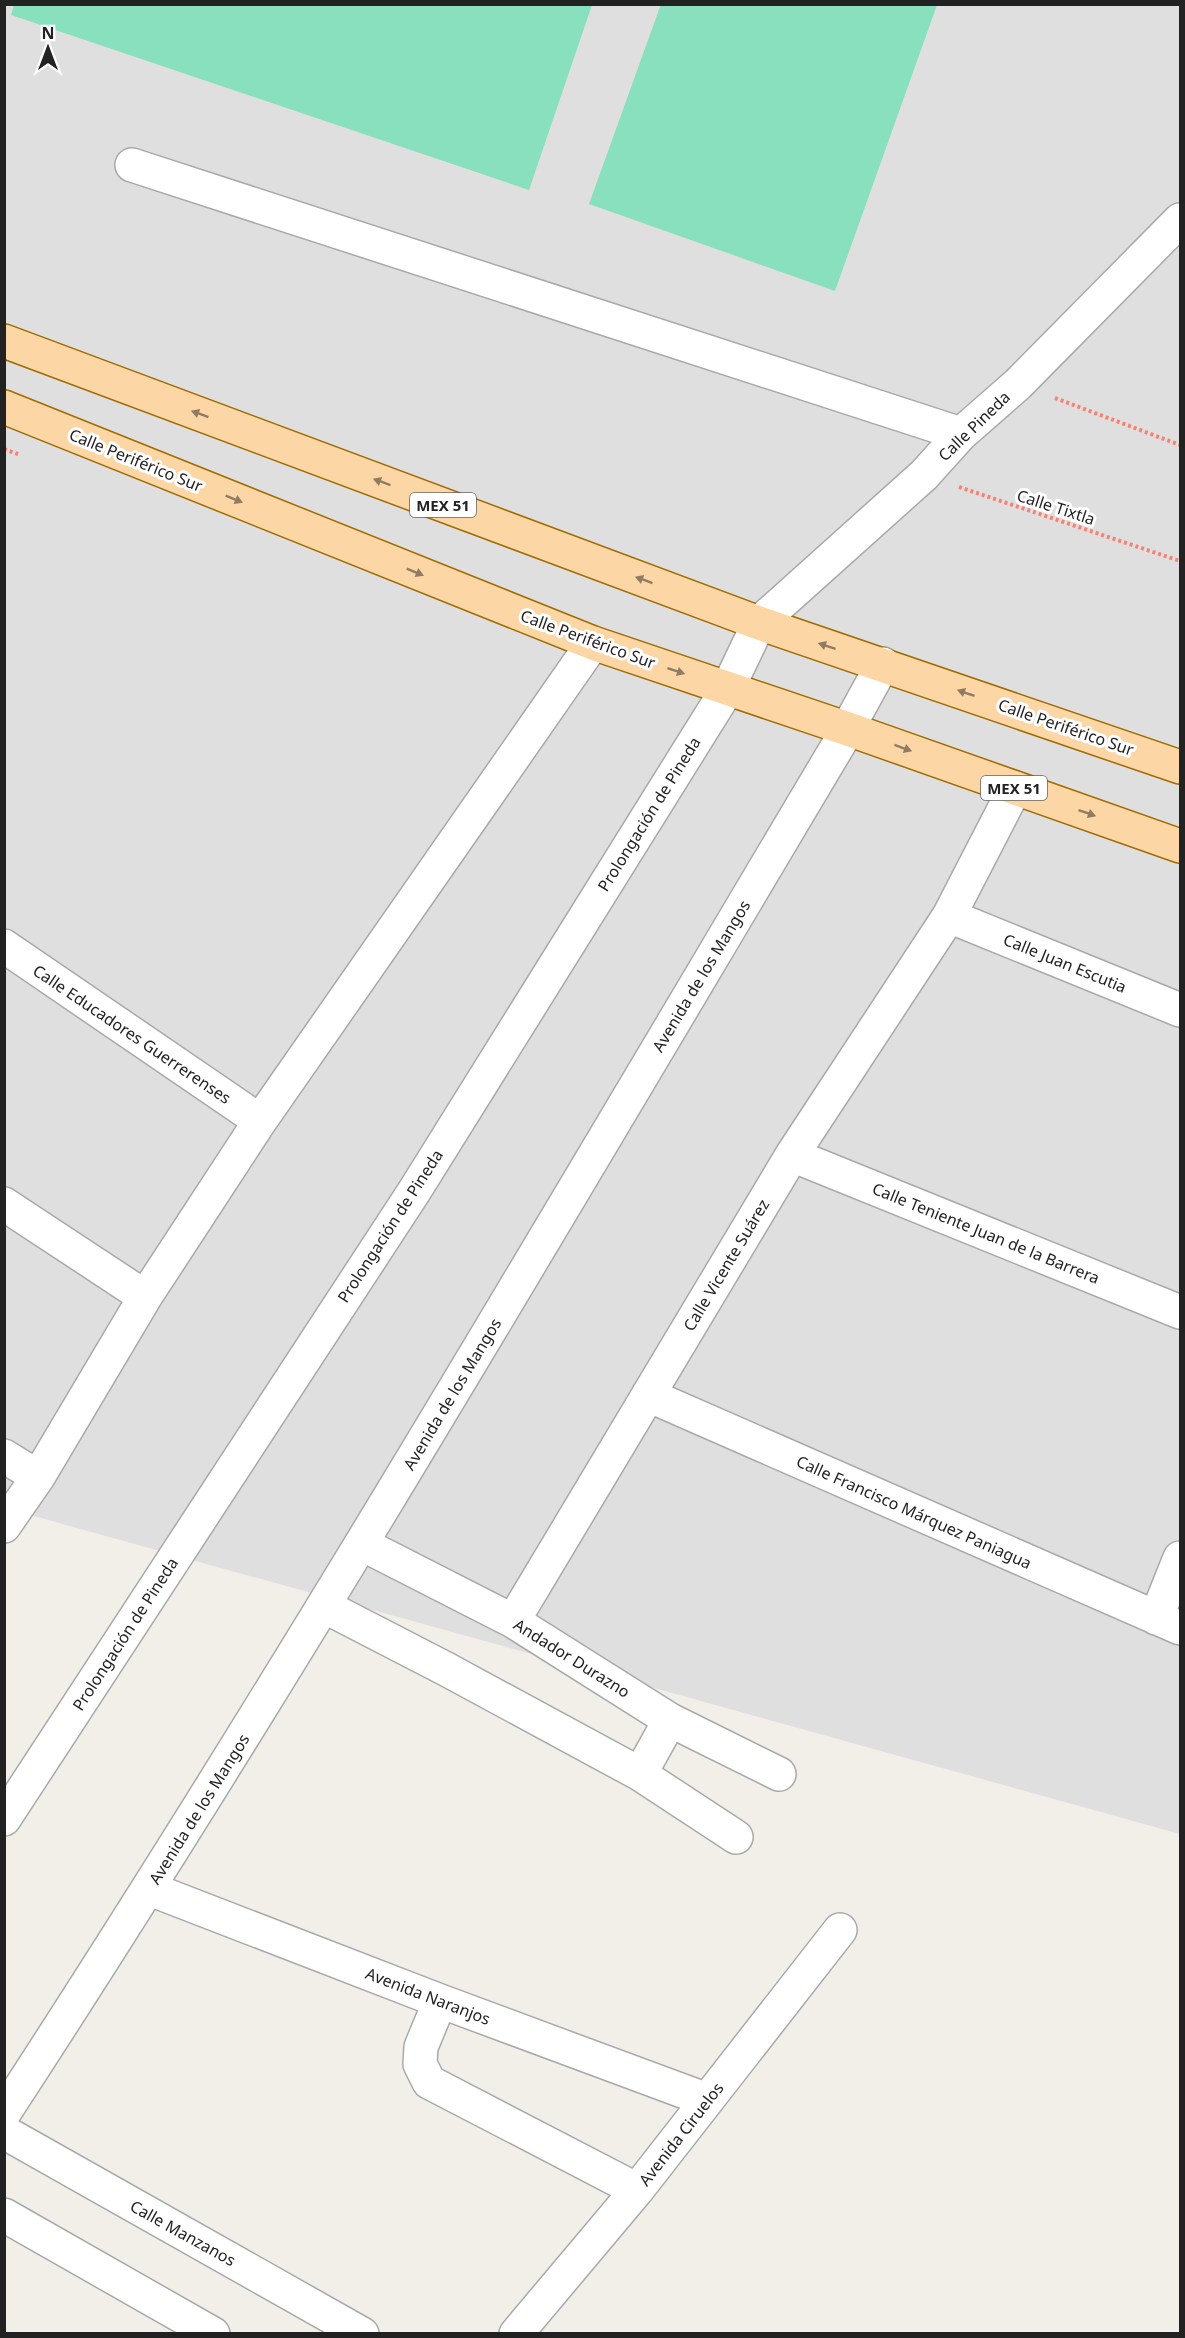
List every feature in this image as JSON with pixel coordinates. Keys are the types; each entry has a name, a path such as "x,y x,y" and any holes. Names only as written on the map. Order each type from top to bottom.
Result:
{"main road":[{"name":"Calle Periférico Sur","path":"4,341 759,623 1180,767"},
{"name":"Calle Periférico Sur","path":"4,407 593,643 848,729 1180,846"}],"street":[{"path":"132,165 962,434"},
{"name":"Calle Pineda","path":"759,623 924,475 962,434 1018,384 1180,220"},
{"name":"Prolongación de Pineda","path":"4,1819 415,1190 728,688 759,623"},
{"path":"4,1526 38,1477 145,1297 260,1121 593,643"},
{"name":"Avenida de los Mangos","path":"4,2113 150,1889 362,1544 848,729 883,664"},
{"name":"Calle Vicente Suárez","path":"513,1621 792,1155 949,916 1015,788"},
{"name":"Calle Juan Escutia","path":"949,916 1180,1010"},
{"name":"Calle Educadores Guerrerenses","path":"4,946 260,1121"},
{"name":"Calle Teniente Juan de la Barrera","path":"792,1155 1180,1312"},
{"path":"4,1204 145,1297"},
{"name":"Calle Francisco Márquez Paniagua","path":"648,1395 1168,1623"},
{"path":"4,1456 38,1477"},
{"name":"Andador Durazno","path":"362,1544 513,1621 670,1720 779,1773"},
{"path":"1168,1623 1180,1558"},
{"path":"324,1606 457,1674 640,1773 736,1837"},
{"path":"640,1773 670,1720"},
{"name":"Avenida Naranjos","path":"150,1889 440,2001 707,2100"},
{"name":"Avenida Ciruelos","path":"516,2334 637,2190 840,1930"},
{"path":"440,2001 421,2047 420,2064 429,2082 637,2190"},
{"name":"Calle Manzanos","path":"4,2132 362,2334"},
{"path":"4,2215 213,2334"}],"path":[{"path":"1018,384 1180,445"},
{"name":"Calle Tixtla","path":"924,475 1180,561"}],"shaded area":[{"path":"4,5 1180,5 1180,1834 5,1508"}],"green space":[{"path":"592,4 529,190 11,15 14,5"},
{"path":"661,4 937,5 835,291 589,204"}]}
